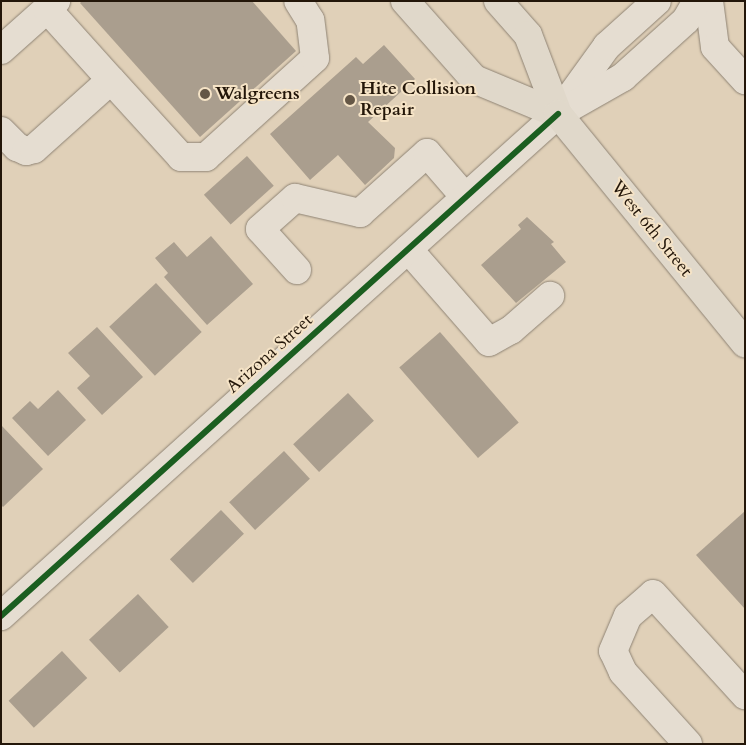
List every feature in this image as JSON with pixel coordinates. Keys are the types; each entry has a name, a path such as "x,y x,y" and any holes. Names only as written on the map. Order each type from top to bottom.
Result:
{"main road":[{"name":"West 6th Street","path":"498,1 528,35 558,114 743,337"},
{"name":"West 6th Street","path":"402,2 474,79 558,114"}],"street":[{"path":"558,114 600,54 657,1"},
{"path":"558,114 623,77 686,20 696,1"},
{"path":"709,1 715,47 745,80"},
{"path":"1,50 51,5 110,80 181,157 194,160 206,157 315,58 310,20 305,2"},
{"path":"1,131 16,147 26,151 34,149 110,80"},
{"name":"Arizona Street","path":"1,616 558,114"},
{"path":"297,270 260,229 295,198 360,213 427,152 465,197"},
{"path":"408,249 489,342 511,330 550,296"},
{"path":"688,744 622,672 613,651 628,616 653,594 745,695"}],"building":[{"name":"Walgreens","path":"82,1 252,1 296,51 200,137 80,3"},
{"name":"Hite Collision Repair","path":"384,45 415,79 368,122 395,148 394,158 365,185 338,155 310,180 270,134 356,57 363,64"},
{"path":"247,156 274,186 231,225 204,195"},
{"path":"527,217 554,242 551,244 566,262 516,303 481,265 521,229 518,225"},
{"path":"211,236 253,284 207,325 164,277 168,273 155,258 174,242 187,257"},
{"path":"156,283 202,332 155,376 109,327"},
{"path":"97,327 143,377 102,415 77,388 90,376 68,353"},
{"path":"440,332 519,423 478,458 399,367"},
{"path":"58,390 86,420 48,456 12,418 30,401 38,409"},
{"path":"348,393 374,421 319,472 293,444"},
{"path":"1,425 43,469 3,507 1,505"},
{"path":"284,451 310,479 255,530 229,502"},
{"path":"221,510 244,534 193,583 170,559"},
{"path":"745,511 745,609 696,555"},
{"path":"138,594 169,627 120,673 89,640"},
{"path":"62,651 87,678 34,728 9,701"}],"cycle path":[{"path":"1,616 558,114"}],"place":[{"name":"Walgreens","path":"205,94"},
{"name":"Hite Collision Repair","path":"350,100"}]}
